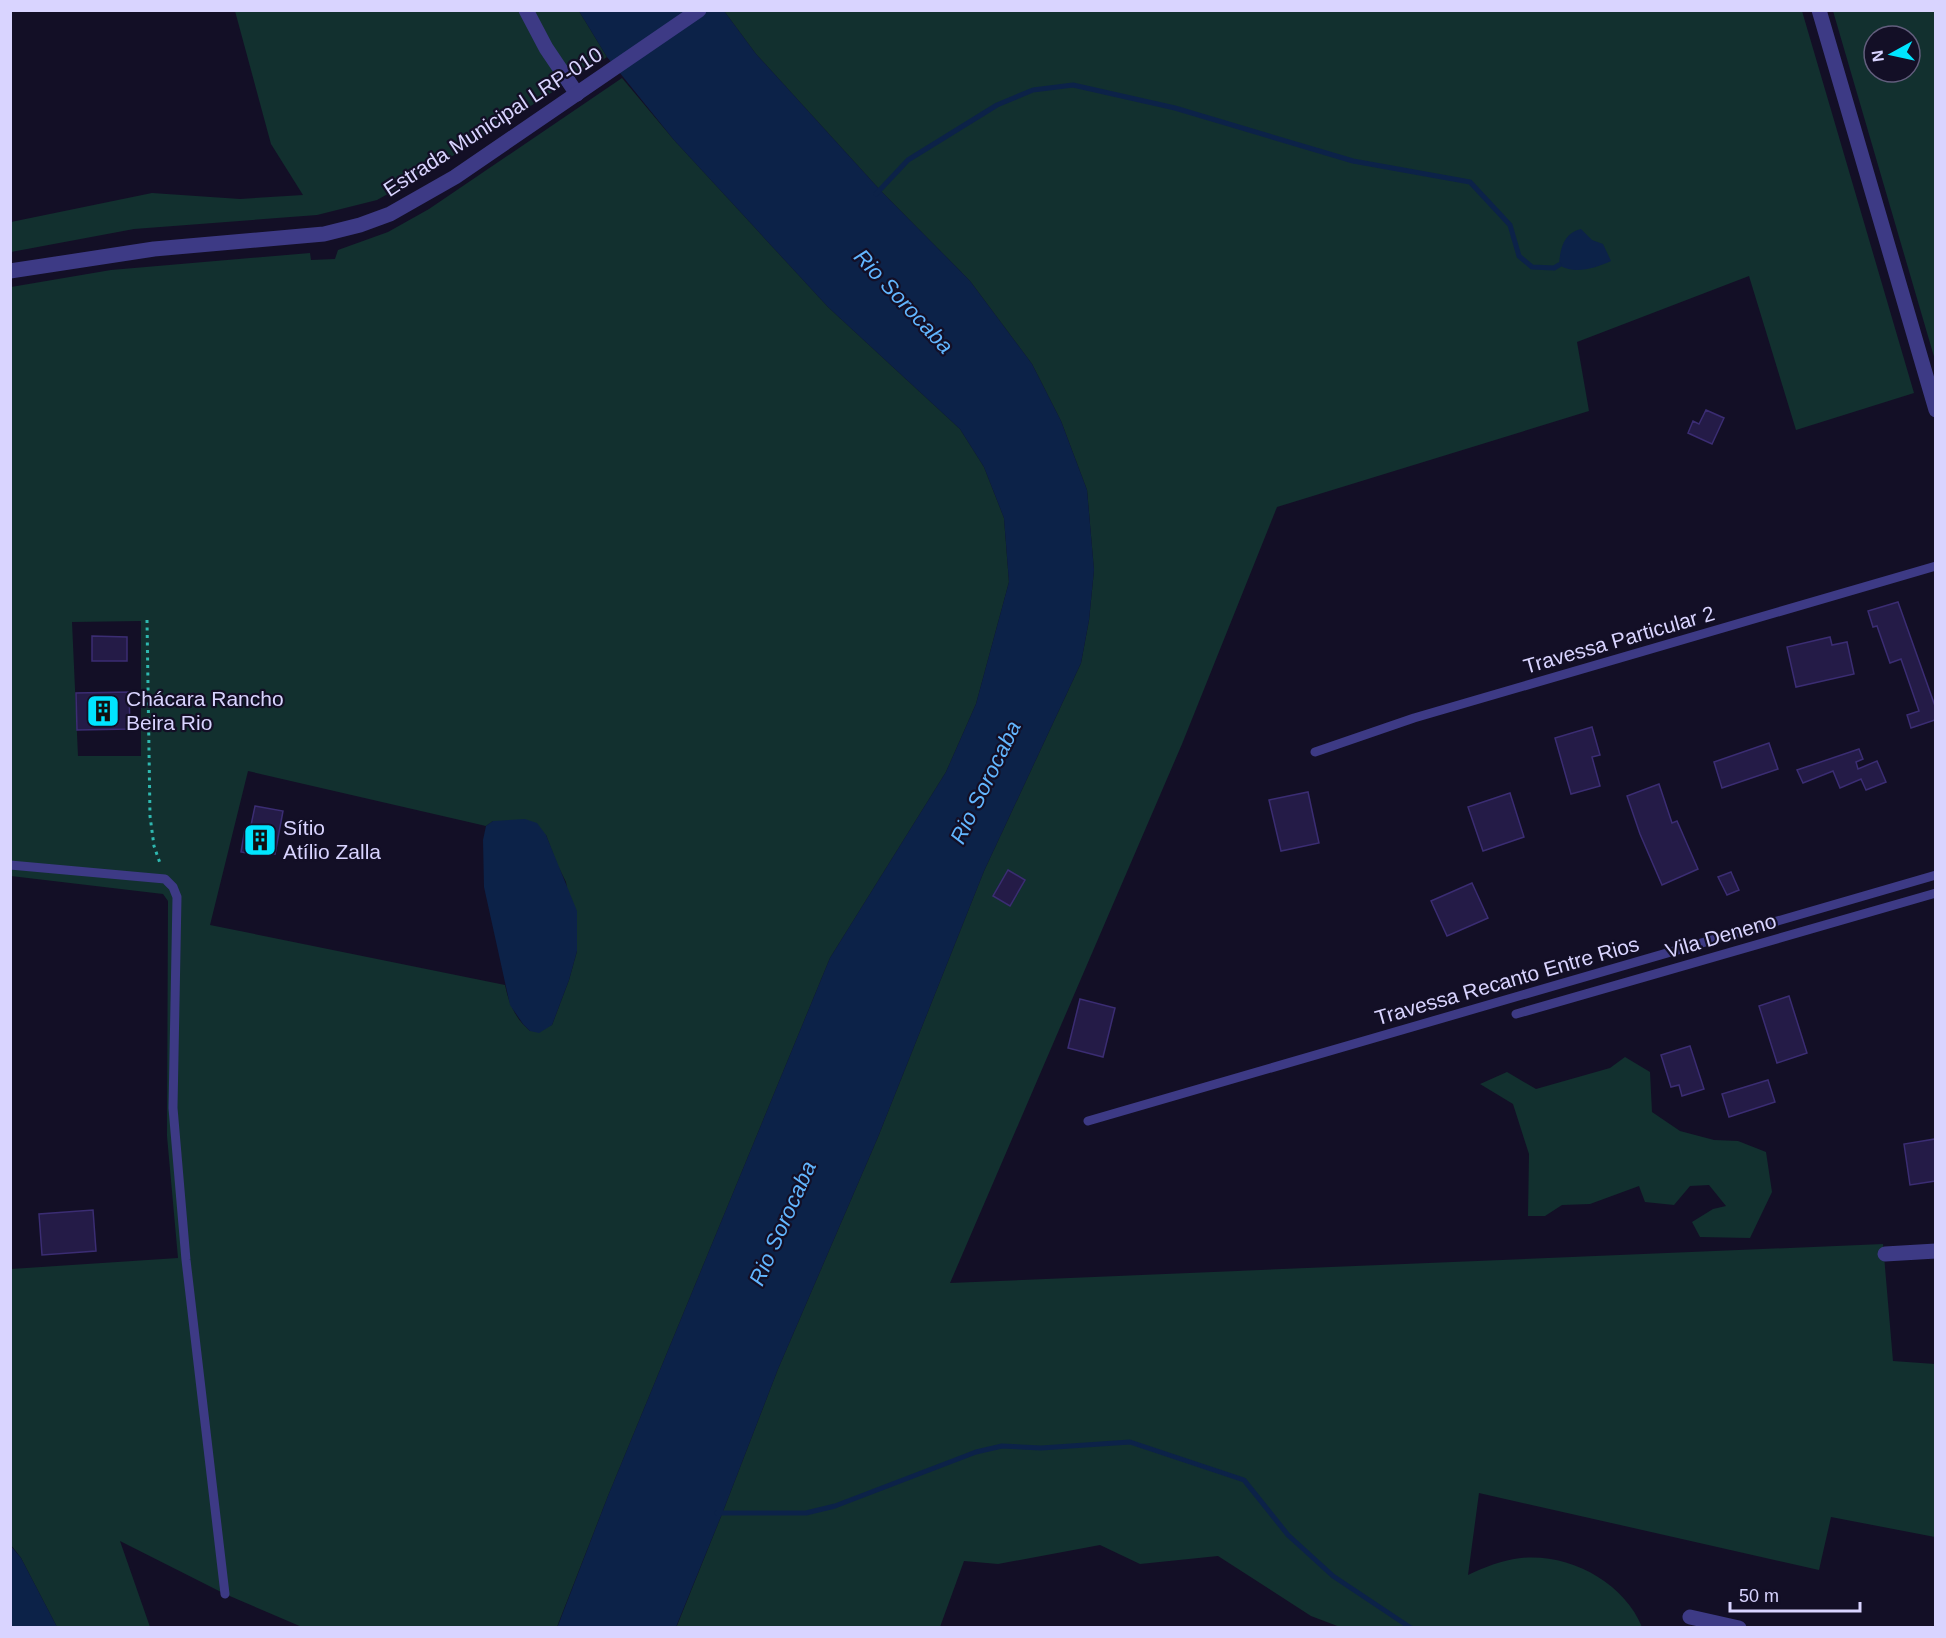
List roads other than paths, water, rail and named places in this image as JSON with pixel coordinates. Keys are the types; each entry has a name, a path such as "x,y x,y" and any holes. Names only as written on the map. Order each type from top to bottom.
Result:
{"street":[{"path":"526,10 546,48 577,94"},
{"name":"Estrada Municipal LRP-010","path":"10,271 142,250 324,234 360,225 390,214 455,177 699,10"},
{"path":"1819,10 1935,410"},
{"path":"1886,1254 1935,1251"},
{"path":"1690,1617 1739,1628"}],"lane":[{"name":"Travessa Particular 2","path":"1315,752 1414,718 1935,566"},
{"path":"10,865 165,879 173,887 177,897 173,1108 175,1139 186,1260 225,1594"},
{"name":"Travessa Recanto Entre Rios","path":"1088,1121 1935,875"},
{"name":"Vila Deneno","path":"1516,1014 1935,893"}],"water":[{"name":"Rio Sorocaba","path":"579,11 724,11 756,54 880,190 970,281 1032,364 1061,421 1087,490 1094,570 1089,620 1081,663 984,871 878,1137 778,1369 676,1627 557,1628 608,1496 830,958 946,772 976,704 1009,582 1004,518 984,467 960,429 828,307 674,140 607,57"},
{"path":"1581,229 1592,240 1603,244 1611,261 1578,270 1559,265 1564,242 1571,234"},
{"path":"525,819 537,823 546,835 577,911 577,951 569,980 552,1025 539,1033 530,1031 510,1005 484,887 483,840 486,826 493,821"},
{"path":"10,1545 21,1558 57,1627 11,1627"}],"waterway":[{"path":"876,194 908,160 997,105 1033,90 1073,85 1175,108 1353,161 1470,182 1510,225 1519,256 1532,267 1554,268 1559,265"},
{"path":"717,1513 806,1513 835,1506 976,1452 1002,1446 1041,1448 1130,1442 1244,1480 1288,1535 1333,1576 1411,1628"}],"place":[{"name":"Chácara Rancho Beira Rio","path":"103,711"},
{"name":"Sítio Atílio Zalla","path":"260,840"}]}
